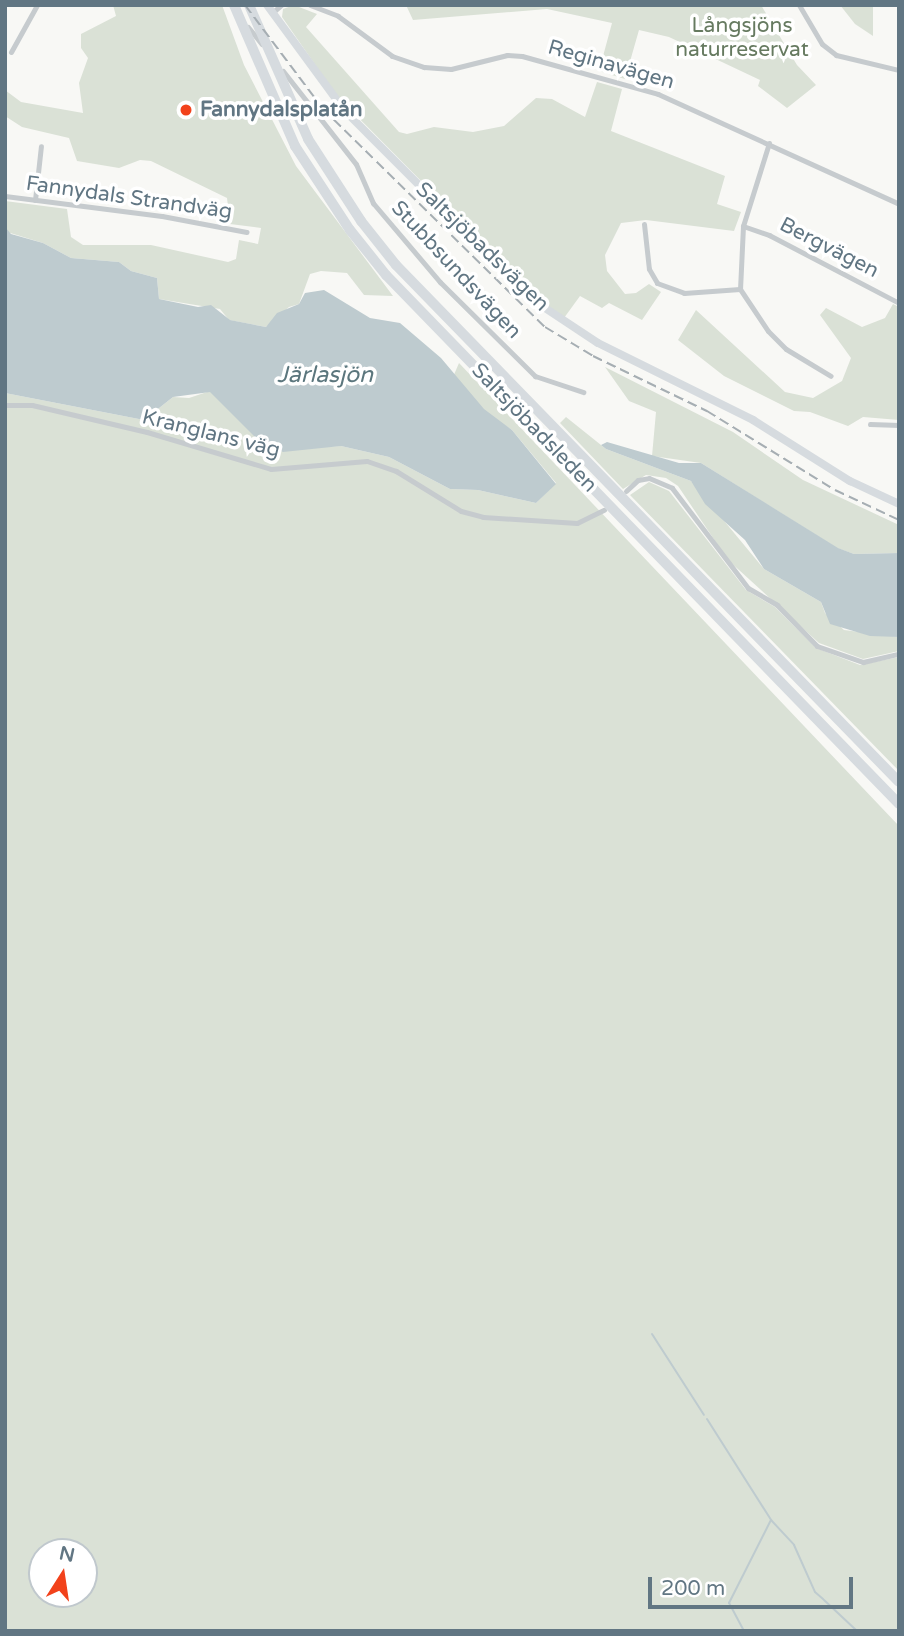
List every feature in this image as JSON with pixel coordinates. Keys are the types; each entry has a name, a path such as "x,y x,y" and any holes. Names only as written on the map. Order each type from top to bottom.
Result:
{"highway":[{"name":"Saltsjöbadsleden","path":"233,5 251,53 295,146 350,230 386,275 899,804"},
{"name":"Saltsjöbadsleden","path":"249,5 285,94 334,182 396,265 899,782"}],"street":[{"path":"10,51 37,5"},
{"name":"Stubbsundsvägen","path":"233,5 356,164 373,203 440,282 534,376 583,392"},
{"path":"270,9 281,5"},
{"name":"Reginavägen","path":"310,5 338,16 392,56 424,67 451,69 508,55 682,103 899,204"},
{"path":"799,5 822,44 836,55 899,70"},
{"name":"Saltsjöbadsvägen","path":"270,9 345,111 536,302 598,343 753,420 850,481 899,504"},
{"path":"769,143 743,226 740,289 768,331 786,349 831,376"},
{"path":"35,200 41,146"},
{"name":"Fannydals Strandväg","path":"5,196 247,232"},
{"path":"644,224 649,270 657,284 684,293 740,289"},
{"name":"Bergvägen","path":"743,226 769,235 899,303"},
{"name":"Kranglans väg","path":"5,405 32,405 147,432 271,469 367,461 396,471 461,511 483,517 577,523 604,510"},
{"path":"870,424 899,425"},
{"path":"626,491 649,478 673,488 748,588 777,605 817,646 863,662 899,654"}],"green space":[{"path":"113,5 222,5 244,65 296,166 393,296 364,295 347,273 321,271 310,274 299,304 289,307 266,327 229,320 220,309 159,299 157,278 131,271 119,262 71,258 43,243 7,232 5,201 67,209 71,237 83,245 151,245 228,262 236,259 239,240 258,244 261,228 230,224 227,198 151,161 140,160 119,168 77,161 69,138 22,127 5,116 5,90 21,102 83,113 79,83 88,58 81,48 81,34 116,16"},
{"path":"294,5 317,14 306,27 399,132 407,134 434,127 473,132 504,126 536,98 552,99 585,117 597,82 622,89 611,131 725,176 717,204 741,212 734,231 646,220 621,223 605,255 607,271 625,294 636,293 649,284 661,292 642,320 609,303 602,308 580,296 564,318 538,299 337,96 282,17 283,9"},
{"name":"Långsjöns naturreservat","path":"406,5 761,5 797,65 816,85 787,108 758,86 760,80 669,37 639,30 625,79 599,71 612,23 547,9 413,20"},
{"path":"840,5 873,5 873,36 855,24"},
{"path":"893,304 899,307 899,420 863,417 848,426 810,412 794,411 724,376 678,340 696,310 785,392 813,398 842,381 851,358 820,315 826,308 862,327 885,318"},
{"path":"459,363 899,826 899,1631 5,1631 5,393 144,420 173,397 189,398 210,391 320,447 341,446 389,457 450,489 478,490 536,503 556,483 512,430 465,399 453,377"},
{"path":"605,367 733,432 803,480 899,525 899,553 854,554 837,548 701,463 652,456 656,412 629,401"},
{"path":"566,417 606,449 691,481 764,569 821,602 825,613 844,630 899,637 899,651 863,659 819,643 728,560 678,486 666,478 646,475 623,489 560,423"},
{"path":"649,482 669,491 746,590 775,607 816,648 860,665 899,657 899,771 630,495"}],"water":[{"name":"Järlasjön","path":"5,227 11,234 43,243 71,258 119,262 131,271 157,278 159,299 198,307 211,305 230,320 266,327 277,313 299,304 305,293 324,290 370,318 400,323 441,358 484,409 512,430 556,484 536,503 478,490 450,489 389,457 341,446 283,452 259,441 210,392 173,397 144,420 5,393"},
{"path":"607,442 679,463 701,463 838,548 854,554 899,553 899,637 870,636 830,624 821,602 764,569 745,540 705,504 691,481 606,449 601,445"}],"waterway":[{"path":"652,1334 704,1415"},
{"path":"707,1419 771,1520 794,1545 815,1592 823,1599"},
{"path":"744,1631 729,1603 771,1520"},
{"path":"824,1600 857,1631"}],"railway":[{"path":"245,5 323,109 545,327 593,356 707,411 835,490 899,520"}],"place":[{"name":"Fannydalsplatån","path":"186,110"}]}
